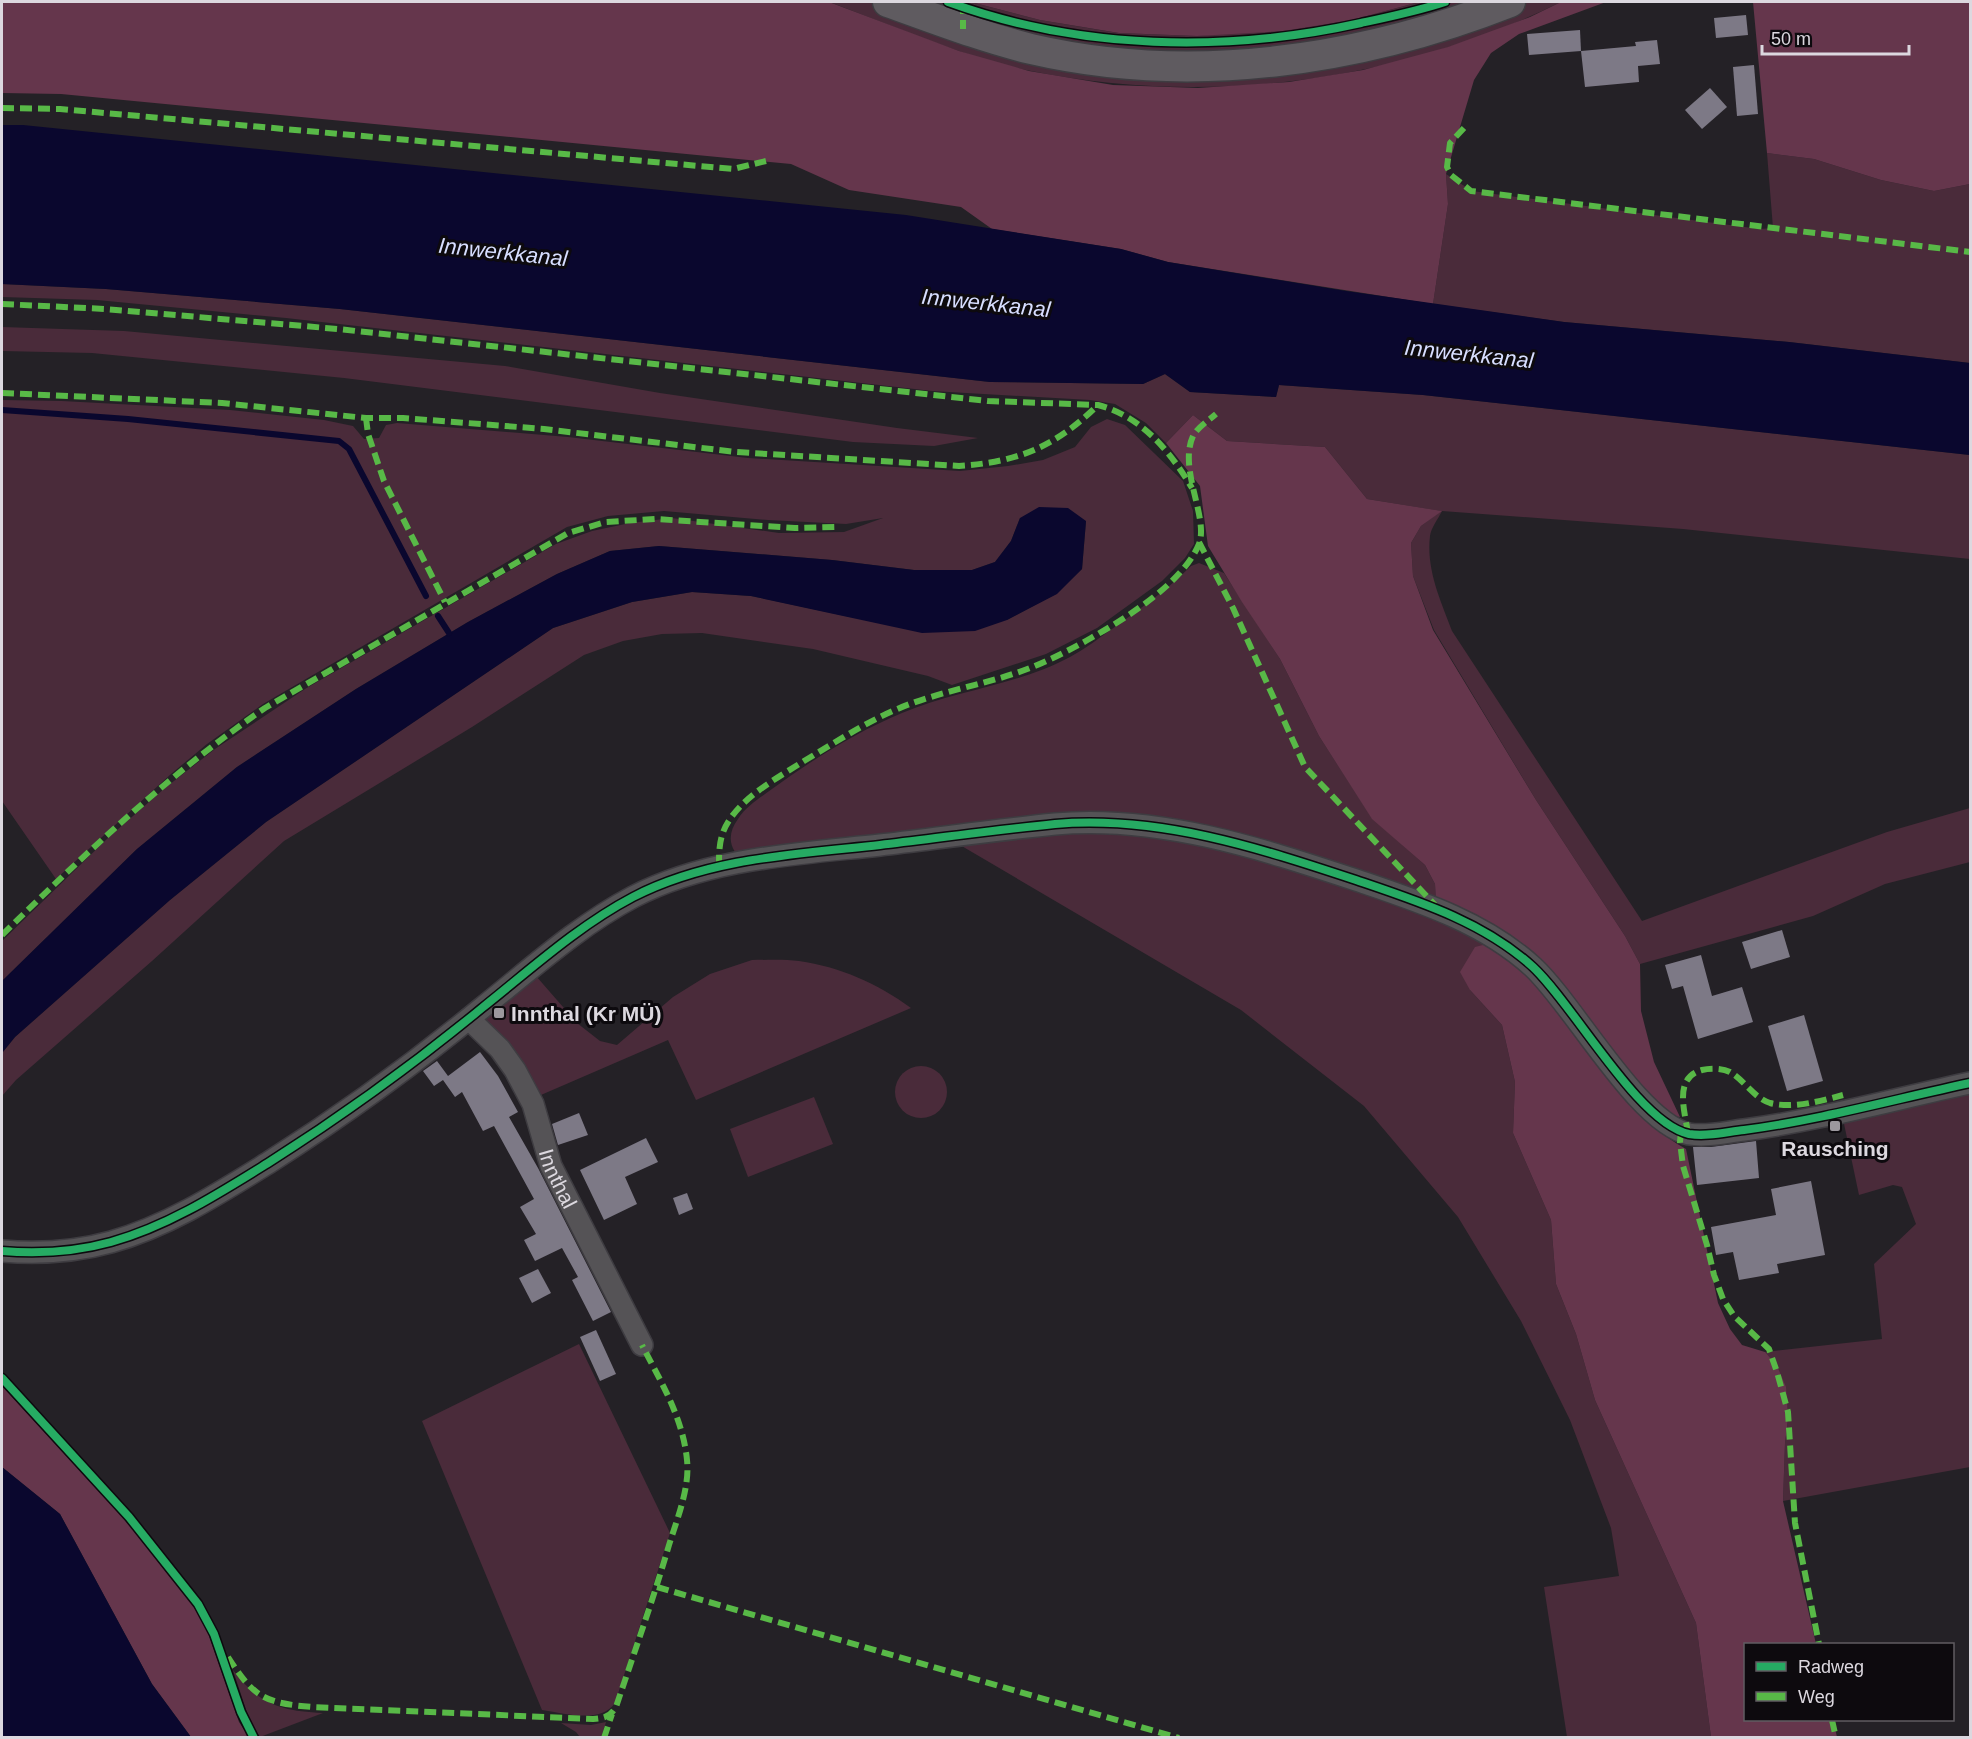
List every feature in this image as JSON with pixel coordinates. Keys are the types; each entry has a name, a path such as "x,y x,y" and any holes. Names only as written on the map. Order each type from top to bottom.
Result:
{"main road":[{"path":"888,2 963,29 1032,49 1090,59 1148,65 1200,66 1263,63 1362,49 1417,34 1510,2"}],"street":[{"path":"2,1251 30,1253 75,1250 110,1242 175,1217 222,1191 314,1134 396,1076 542,959 616,907 654,887 694,872 784,856 1055,825 1101,824 1167,829 1237,842 1394,893 1476,927 1517,953 1535,968 1646,1106 1668,1125 1688,1134 1702,1135 1772,1126 1971,1083"},
{"name":"Innthal","path":"469,1019 500,1049 515,1070 533,1104 552,1166 642,1346"}],"shaded area":[{"path":"2,2 829,2 959,51 1029,71 1113,85 1198,88 1289,82 1363,70 1448,47 1530,17 1561,2 1606,2 1519,34 1491,53 1474,80 1446,174 1448,204 1433,304 1168,262 1121,249 992,229 961,207 849,190 791,164 61,94 2,93"},
{"path":"829,2 971,2 1040,20 1118,33 1197,36 1352,20 1419,2 1561,2 1499,29 1435,52 1369,68 1302,80 1234,86 1166,87 1098,82 1005,65 954,49"},
{"path":"971,2 1419,2 1352,20 1283,31 1197,36 1119,33 1040,20"},
{"path":"1753,2 1970,2 1970,184 1934,191 1881,180 1814,159 1767,153"},
{"path":"1767,153 1814,159 1881,180 1934,191 1970,184 1970,363 1789,342 1564,322 1433,304 1448,204 1446,174 1472,191 1760,229 1773,228"},
{"path":"2,284 106,289 340,309 990,382 1143,384 1165,374 1190,392 1276,397 1279,385 1423,395 1970,455 1970,559 1683,529 1442,511 1433,527 1429,549 1435,585 1452,631 1642,921 1887,832 1970,808 1970,862 1885,884 1813,916 1640,964 1625,936 1536,800 1434,630 1413,576 1411,543 1421,526 1441,511 1367,499 1325,447 1227,441 1193,415 1166,443 1146,423 1115,404 1090,400 932,391 286,318 97,300 2,297"},
{"path":"2,327 124,331 505,366 660,393 978,438 934,446 853,442 344,378 92,353 2,351"},
{"path":"2,400 230,410 324,420 353,426 364,439 379,438 386,425 397,423 568,437 748,458 960,471 1043,460 1075,447 1091,427 1107,419 1125,425 1183,481 1193,511 1194,544 1185,558 1162,581 1097,628 1046,654 952,685 928,676 813,649 702,633 662,634 623,641 584,655 472,727 284,841 16,1080 2,1096 2,1053 15,1037 170,900 266,822 553,628 632,602 692,592 751,596 850,617 1007,620 1057,593 1082,569 1086,521 1020,518 1011,541 995,562 972,570 914,570 832,560 659,546 610,551 557,574 468,622 356,689 237,767 137,849 2,981 2,941 109,837 165,788 215,749 305,689 556,544 592,531 630,523 672,518 779,533 844,532 883,518 846,524 664,511 608,516 567,527 263,704 207,744 171,774 56,879 2,801"},
{"path":"1193,415 1227,441 1325,447 1367,499 1442,511 1421,526 1411,543 1413,576 1433,630 1536,800 1625,936 1640,964 1641,1011 1654,1062 1680,1117 1672,1116 1644,1091 1537,960 1436,903 1435,884 1425,865 1372,819 1319,736 1280,659 1208,546 1200,486 1166,443"},
{"path":"1199,563 1224,573 1280,659 1319,736 1372,818 1425,865 1435,884 1436,903 1169,821 735,852 731,844 732,831 741,814 754,802 819,757 902,713 944,698 1030,674 1070,657 1133,614 1191,566"},
{"path":"1085,833 1151,836 1221,848 1319,876 1462,928 1487,944 1470,990 1502,1025 1515,1082 1513,1133 1551,1220 1556,1284 1576,1334 1595,1400 1696,1623 1711,1737 1567,1737 1544,1587 1619,1576 1611,1528 1570,1420 1521,1321 1458,1217 1364,1106 1241,1010 960,845 1024,836"},
{"path":"1487,944 1532,977 1623,1094 1643,1116 1686,1149 1718,1303 1730,1329 1742,1345 1765,1352 1777,1366 1786,1387 1788,1419 1783,1501 1816,1643 1744,1643 1744,1721 1833,1721 1837,1737 1711,1737 1696,1623 1595,1400 1576,1334 1556,1284 1551,1220 1513,1133 1515,1082 1502,1025 1470,990 1460,972 1475,947"},
{"path":"752,960 793,960 829,967 858,977 911,1008 696,1100 668,1040 534,1098 484,1021 536,976 577,1023 600,1041 617,1045 673,997 710,974"},
{"path":"916,1066 926,1066 940,1073 947,1092 940,1111 926,1118 916,1118 906,1114 899,1107 895,1097 895,1087 899,1077 906,1070"},
{"path":"1970,1092 1970,1467 1783,1501 1788,1419 1765,1352 1882,1339 1874,1264 1916,1224 1902,1187 1893,1185 1859,1195 1843,1119"},
{"path":"814,1097 833,1144 748,1177 730,1129"},
{"path":"579,1344 670,1533 615,1703 601,1713 591,1715 571,1715 542,1710 422,1421"},
{"path":"2,1386 137,1533 189,1598 207,1630 239,1722 249,1737 191,1737 152,1684 60,1514 2,1467"},
{"path":"233,1670 252,1691 272,1703 294,1710 323,1713 260,1737 250,1722"},
{"path":"606,1722 601,1738 580,1737 561,1723 591,1725"}],"water":[{"name":"Innwerkkanal","path":"2,125 23,125 906,215 1121,249 1168,262 1346,291 1564,322 1789,342 1970,363 1970,455 1423,395 1279,385 1276,397 1190,392 1165,374 1143,384 990,382 340,309 106,289 2,284"},
{"path":"1039,507 1068,508 1086,521 1082,569 1057,594 1007,620 975,631 922,633 751,596 692,592 632,602 553,628 266,822 170,900 15,1037 2,1053 2,981 137,849 237,767 356,689 468,622 557,574 610,551 659,546 832,560 914,570 972,570 995,562 1011,541 1020,518"},
{"path":"2,1467 60,1514 152,1684 191,1737 2,1737"}],"building":[{"path":"1746,15 1748,35 1716,38 1714,18"},
{"path":"1580,30 1581,51 1529,55 1527,34"},
{"path":"1657,40 1660,64 1638,66 1639,82 1585,87 1581,51 1636,46 1635,42"},
{"path":"1754,65 1758,114 1737,116 1733,67"},
{"path":"1710,88 1727,107 1702,129 1685,110"},
{"path":"1782,930 1790,957 1751,969 1742,942"},
{"path":"1701,955 1712,996 1742,987 1753,1022 1698,1039 1683,986 1672,989 1665,965"},
{"path":"1804,1015 1823,1081 1787,1091 1768,1026"},
{"path":"480,1052 498,1076 518,1112 509,1117 538,1168 611,1312 593,1321 572,1280 578,1277 562,1248 535,1261 524,1240 536,1234 520,1207 534,1199 494,1126 483,1131 462,1092 455,1097 443,1080 434,1086 423,1071 437,1061 448,1076"},
{"path":"579,1113 588,1135 558,1145 552,1124"},
{"path":"646,1138 658,1162 625,1177 637,1204 604,1220 580,1170"},
{"path":"1756,1141 1759,1178 1697,1185 1693,1147"},
{"path":"1811,1181 1825,1255 1777,1264 1779,1273 1739,1280 1733,1252 1716,1255 1711,1227 1776,1215 1771,1189"},
{"path":"687,1193 693,1209 679,1215 673,1198"},
{"path":"538,1269 551,1293 532,1303 519,1278"},
{"path":"596,1330 616,1374 600,1381 580,1337"}],"waterway":[{"path":"2,410 128,419 339,441 349,449 426,596"},
{"path":"438,616 449,633"}],"marked path":[{"path":"963,2 963,29"},
{"path":"2,108 60,109 733,169 766,161"},
{"path":"1464,128 1450,143 1447,167 1451,175 1471,191 1970,252"},
{"path":"2,304 105,309 338,329 988,401 1098,405 1128,417 1141,426 1164,448 1192,488"},
{"path":"2,393 222,403 366,418 403,418 544,429 736,452 959,466 1000,461 1034,450 1066,432 1098,405"},
{"path":"719,867 722,836 730,819 754,794 784,773 872,721 911,703 1013,674 1061,654 1136,610 1167,586 1191,558 1199,544 1200,521 1191,478 1189,449 1195,433 1216,414"},
{"path":"366,418 368,434 384,481 445,602"},
{"path":"2,935 96,845 161,787 265,708 568,533 606,522 655,519 795,528 836,527"},
{"path":"1199,542 1233,608 1305,767 1435,905"},
{"path":"1688,1134 1683,1106 1684,1088 1687,1080 1702,1070 1716,1069 1730,1072 1764,1101 1779,1105 1807,1104 1843,1095"},
{"path":"1681,1131 1683,1166 1723,1299 1734,1316 1769,1349 1788,1412 1795,1523 1819,1643"},
{"path":"228,1657 245,1682 262,1696 296,1705 593,1719 609,1715 616,1707 679,1514 687,1481 687,1460 681,1430 664,1387 642,1345"},
{"path":"657,1587 1179,1738"},
{"path":"604,1738 612,1714"},
{"path":"1832,1721 1836,1738"}],"cycle path":[{"path":"948,2 998,18 1049,30 1101,38 1153,42 1206,42 1310,33 1393,16 1445,2"},
{"path":"2,1251 57,1251 111,1242 153,1227 192,1208 268,1163 377,1089 593,921 633,897 662,884 722,866 785,855 1055,824 1132,824 1170,829 1246,846 1403,896 1472,925 1514,951 1533,967 1568,1008 1607,1061 1649,1109 1669,1125 1689,1134 1716,1134 1801,1121 1970,1083"},
{"path":"2,1378 129,1517 198,1604 214,1634 241,1712 254,1738"}],"place":[{"name":"Innthal (Kr MÜ)","path":"499,1013"},
{"name":"Rausching","path":"1835,1126"}]}
